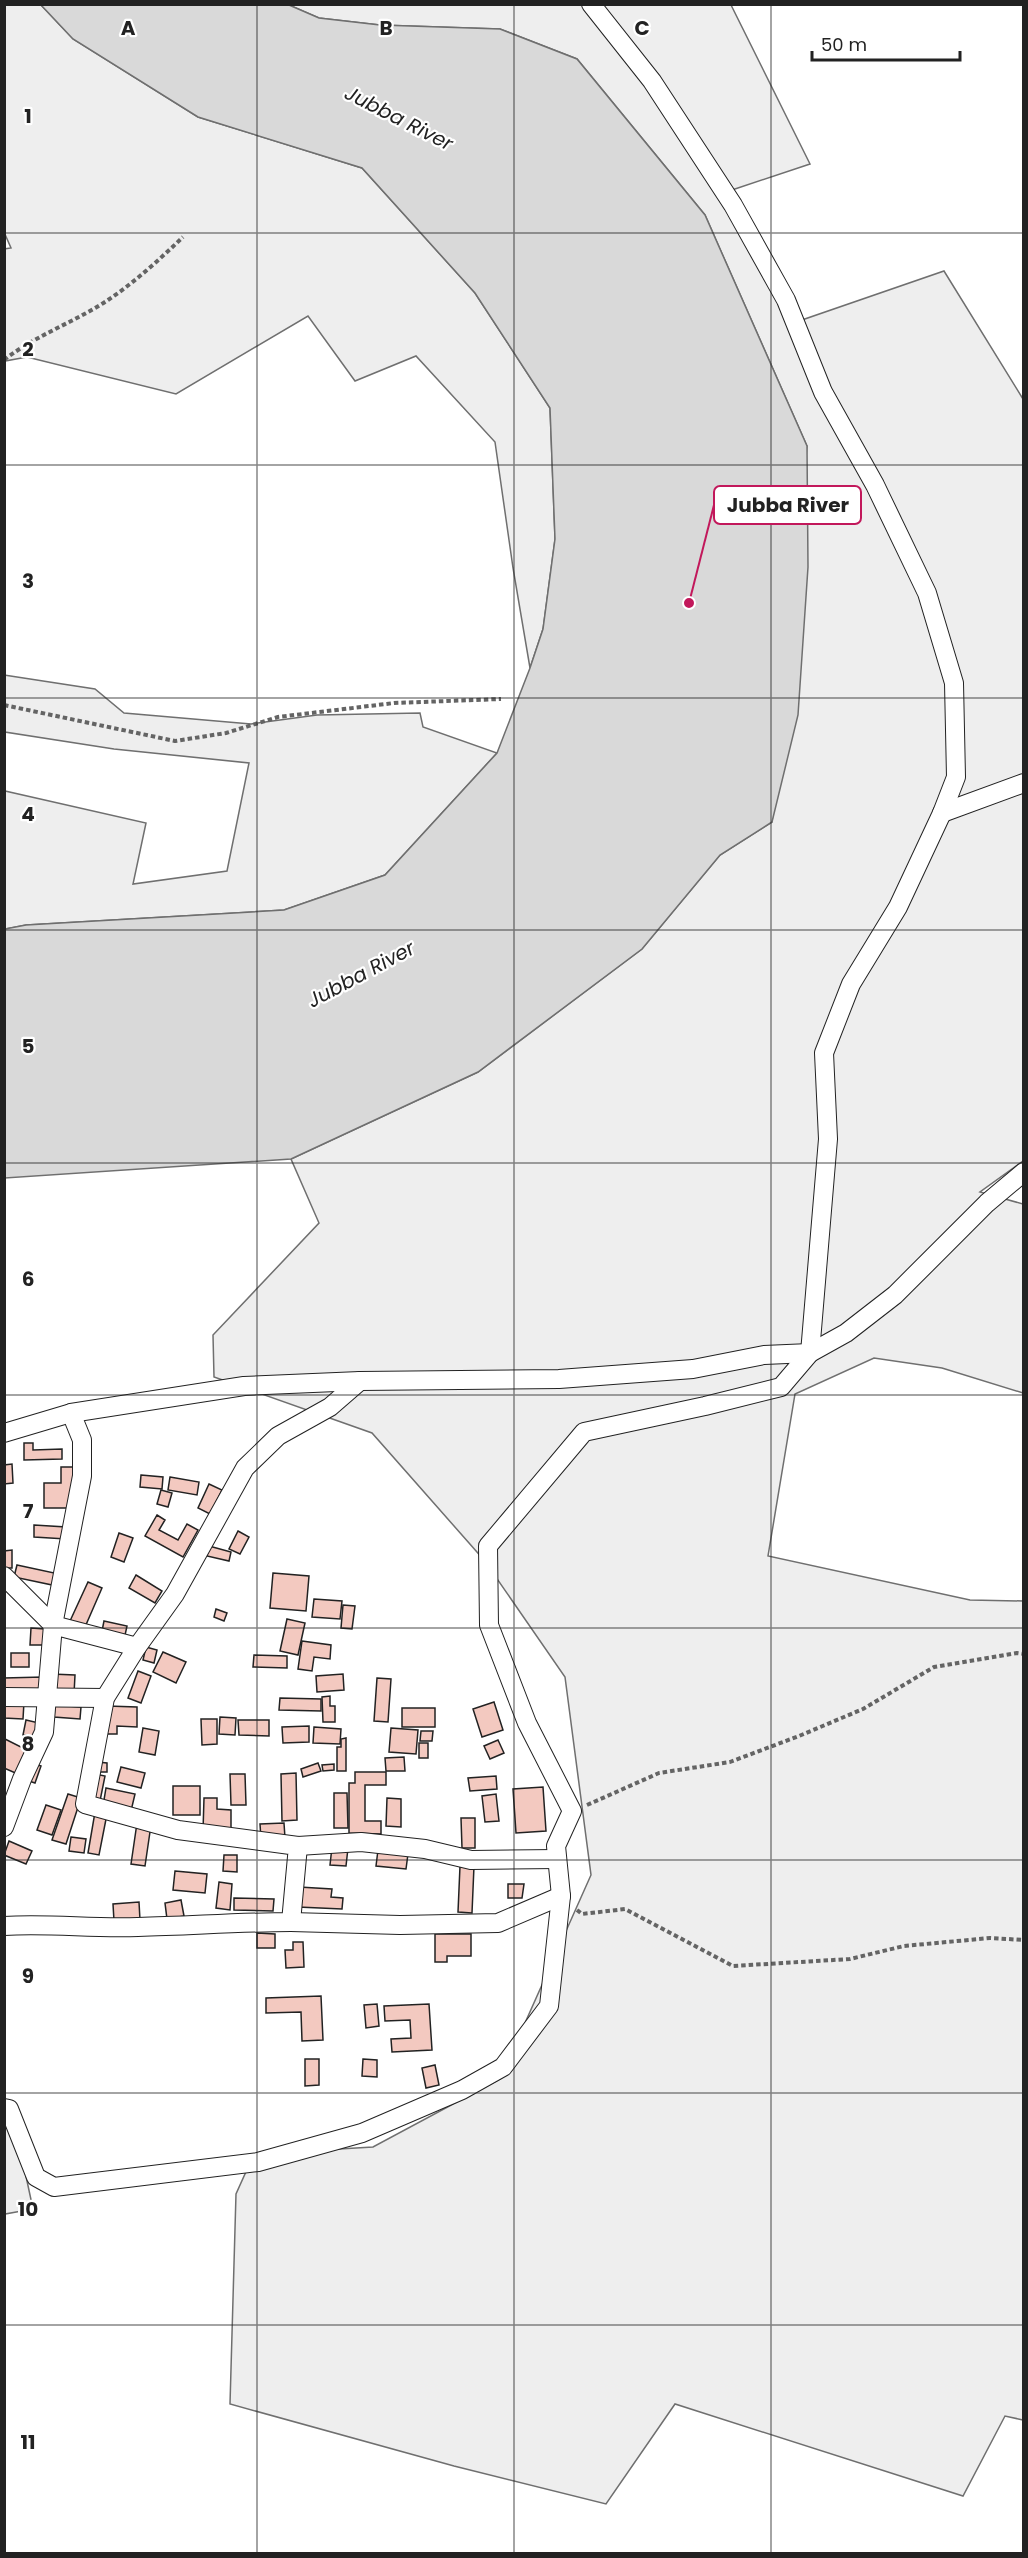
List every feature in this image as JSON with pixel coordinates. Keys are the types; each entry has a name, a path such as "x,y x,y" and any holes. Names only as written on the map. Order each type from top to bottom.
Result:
{"street":[{"path":"591,4 652,81 738,215 786,300 823,392 875,485 927,593 954,682 956,777 942,813 898,907 851,984 824,1053 828,1139 810,1353"},
{"path":"942,813 1023,783"},
{"path":"4,2108 9,2109 36,2177 54,2187 258,2162 362,2133 462,2090 503,2067 549,2006 561,1896 556,1846 572,1811 527,1722 489,1625 488,1546 537,1484 584,1432 781,1387 810,1353 846,1333 895,1295 987,1203 1023,1172"},
{"path":"4,1433 71,1413 244,1386 360,1381 559,1379 693,1369 764,1355 810,1353"},
{"path":"360,1381 330,1407 278,1436 245,1468 175,1594 137,1647 105,1698 85,1804 178,1830 298,1846 361,1842 425,1849 471,1860 557,1859"},
{"path":"4,1827 22,1779 44,1732 53,1625 82,1476 82,1440 71,1413"},
{"path":"4,1576 53,1625 137,1647"},
{"path":"4,1697 105,1698"},
{"path":"291,1922 298,1846"},
{"path":"4,1926 31,1924 137,1928 218,1922 400,1925 498,1923 561,1896"}],"path":[{"path":"4,360 18,349 108,300 166,254 183,237"},
{"path":"4,705 175,741 226,733 278,717 394,703 501,699"},
{"path":"572,1811 659,1773 730,1762 799,1736 863,1709 934,1667 1017,1653 1023,1654"},
{"path":"561,1896 582,1914 625,1909 733,1965 850,1959 904,1947 990,1938 1023,1940"}],"shaded area":[{"path":"5,5 41,5 73,39 198,117 362,168 475,293 550,408 555,539 543,629 530,668 495,442 416,356 355,381 308,316 176,394 27,357 5,361 4,249 11,248 4,232"},
{"path":"289,5 731,5 810,164 726,192 796,322 944,271 1023,399 1023,1161 980,1192 1023,1204 1023,1393 942,1368 874,1358 795,1394 768,1556 970,1600 1023,1601 1023,2420 1005,2416 963,2496 675,2404 606,2504 454,2466 230,2404 236,2194 254,2154 373,2147 500,2079 591,1875 565,1677 484,1560 372,1433 214,1377 213,1335 319,1223 291,1159 478,1072 642,949 720,855 772,822 807,446 705,215 577,59 500,29 380,25 319,18"},
{"path":"4,675 95,689 124,713 251,724 317,715 420,713 423,727 497,753 385,875 284,910 26,925 5,929 5,791 146,823 133,884 227,871 249,763 114,749 5,732"},
{"path":"5,2110 12,2111 33,2209 5,2214"}],"water":[{"path":"41,5 289,5 319,18 380,25 500,29 577,59 705,215 807,446 808,567 798,715 772,822 720,855 642,949 478,1072 291,1159 5,1178 5,929 26,925 284,910 385,875 497,753 530,668 543,629 555,539 550,408 475,293 362,168 198,117 73,39"}],"building":[{"path":"24,1443 33,1443 33,1450 62,1449 62,1459 24,1460"},
{"path":"12,1464 13,1483 4,1484 4,1465"},
{"path":"61,1467 74,1467 74,1508 44,1508 44,1483 61,1483"},
{"path":"141,1475 163,1477 162,1489 140,1487"},
{"path":"170,1477 199,1482 197,1495 168,1490"},
{"path":"209,1484 222,1490 210,1514 198,1508"},
{"path":"161,1490 172,1493 168,1507 157,1504"},
{"path":"157,1515 165,1520 159,1530 178,1540 187,1524 198,1530 183,1557 145,1536"},
{"path":"34,1525 66,1527 66,1539 34,1537"},
{"path":"238,1531 249,1537 240,1554 229,1549"},
{"path":"119,1533 133,1538 124,1562 111,1557"},
{"path":"209,1546 231,1552 229,1561 207,1556"},
{"path":"12,1550 12,1568 4,1568 4,1551"},
{"path":"17,1565 59,1574 57,1586 14,1577"},
{"path":"273,1573 309,1576 306,1611 270,1608"},
{"path":"136,1575 162,1591 155,1603 129,1588"},
{"path":"88,1582 102,1588 85,1627 70,1621"},
{"path":"314,1599 342,1601 340,1619 312,1617"},
{"path":"343,1605 355,1606 352,1629 341,1628"},
{"path":"216,1609 227,1613 224,1621 214,1617"},
{"path":"287,1619 305,1623 298,1655 280,1651"},
{"path":"104,1621 127,1626 124,1640 101,1636"},
{"path":"31,1628 45,1629 44,1645 30,1645"},
{"path":"302,1641 331,1645 330,1659 314,1657 312,1671 298,1669"},
{"path":"146,1647 157,1650 154,1663 143,1660"},
{"path":"163,1652 186,1662 176,1683 153,1672"},
{"path":"11,1653 29,1653 29,1667 11,1667"},
{"path":"254,1655 287,1656 287,1668 253,1667"},
{"path":"138,1671 151,1676 141,1703 128,1698"},
{"path":"51,1674 75,1675 74,1694 50,1693"},
{"path":"343,1674 344,1690 317,1692 316,1676"},
{"path":"43,1677 43,1693 4,1693 4,1678"},
{"path":"377,1678 391,1679 388,1722 374,1721"},
{"path":"330,1696 330,1706 335,1706 335,1722 323,1722 322,1697"},
{"path":"280,1698 321,1699 321,1711 279,1710"},
{"path":"4,1702 24,1702 23,1719 4,1718"},
{"path":"494,1702 503,1730 482,1737 473,1709"},
{"path":"55,1705 81,1707 80,1719 54,1717"},
{"path":"107,1706 137,1707 137,1727 117,1726 117,1734 107,1734"},
{"path":"402,1708 435,1708 435,1727 402,1727"},
{"path":"220,1717 236,1718 235,1735 219,1734"},
{"path":"201,1719 217,1719 217,1744 202,1745"},
{"path":"26,1720 39,1723 36,1737 23,1735"},
{"path":"238,1720 269,1720 269,1736 239,1735"},
{"path":"309,1726 309,1742 283,1743 282,1727"},
{"path":"314,1727 341,1729 340,1744 313,1743"},
{"path":"143,1728 159,1731 155,1755 139,1752"},
{"path":"391,1728 418,1730 416,1754 389,1752"},
{"path":"421,1731 433,1731 432,1741 420,1741"},
{"path":"346,1738 346,1771 337,1771 337,1747 341,1747 341,1739"},
{"path":"5,1739 31,1752 20,1775 4,1768"},
{"path":"498,1740 504,1753 490,1759 484,1746"},
{"path":"419,1743 428,1743 428,1758 419,1758"},
{"path":"404,1757 405,1771 386,1771 385,1758"},
{"path":"97,1762 107,1763 107,1772 97,1772"},
{"path":"32,1763 41,1766 35,1783 26,1780"},
{"path":"318,1763 321,1771 303,1777 301,1769"},
{"path":"334,1764 334,1770 323,1771 322,1765"},
{"path":"121,1767 145,1773 141,1788 117,1782"},
{"path":"355,1772 386,1772 386,1785 365,1785 365,1821 381,1821 381,1834 349,1833 349,1783 355,1783"},
{"path":"296,1773 297,1820 282,1821 281,1774"},
{"path":"95,1774 105,1776 100,1801 90,1800"},
{"path":"230,1774 245,1774 246,1805 231,1805"},
{"path":"496,1776 497,1789 470,1791 468,1778"},
{"path":"173,1786 200,1786 200,1815 173,1815"},
{"path":"543,1787 546,1831 516,1833 513,1789"},
{"path":"106,1788 135,1794 131,1811 103,1806"},
{"path":"334,1793 347,1793 348,1828 334,1828"},
{"path":"68,1794 81,1798 66,1844 52,1840"},
{"path":"496,1794 499,1821 485,1822 482,1796"},
{"path":"204,1798 217,1798 217,1809 231,1810 231,1832 203,1831"},
{"path":"387,1798 401,1799 401,1827 386,1826"},
{"path":"46,1805 61,1810 52,1835 37,1830"},
{"path":"95,1812 107,1814 99,1855 88,1853"},
{"path":"461,1818 475,1818 475,1848 462,1848"},
{"path":"137,1823 151,1825 145,1866 131,1864"},
{"path":"284,1823 285,1838 261,1839 260,1824"},
{"path":"71,1837 86,1839 84,1853 69,1851"},
{"path":"9,1841 32,1851 26,1864 4,1855"},
{"path":"332,1847 348,1848 346,1866 330,1865"},
{"path":"378,1850 408,1854 406,1869 376,1866"},
{"path":"224,1855 237,1855 237,1872 223,1871"},
{"path":"460,1866 474,1866 472,1913 458,1912"},
{"path":"175,1871 207,1874 205,1893 173,1890"},
{"path":"219,1882 232,1884 230,1910 216,1908"},
{"path":"508,1884 524,1884 522,1898 508,1898"},
{"path":"299,1887 332,1889 331,1897 343,1898 342,1909 298,1907"},
{"path":"234,1898 274,1899 273,1911 234,1910"},
{"path":"181,1900 184,1916 167,1919 165,1903"},
{"path":"139,1902 140,1920 114,1921 113,1904"},
{"path":"257,1933 275,1934 275,1948 257,1948"},
{"path":"435,1934 471,1934 471,1956 447,1956 447,1962 435,1962"},
{"path":"293,1942 303,1942 304,1967 286,1968 285,1950 293,1950"},
{"path":"321,1996 323,2040 302,2041 301,2012 266,2013 266,1998"},
{"path":"377,2004 379,2026 366,2028 364,2005"},
{"path":"429,2004 432,2050 392,2052 391,2039 411,2038 410,2020 385,2021 384,2006"},
{"path":"305,2059 319,2059 319,2085 305,2086"},
{"path":"363,2059 377,2060 377,2077 362,2076"},
{"path":"435,2065 439,2085 426,2088 422,2068"}],"place":[{"name":"Jubba River","path":"689,603"}]}
